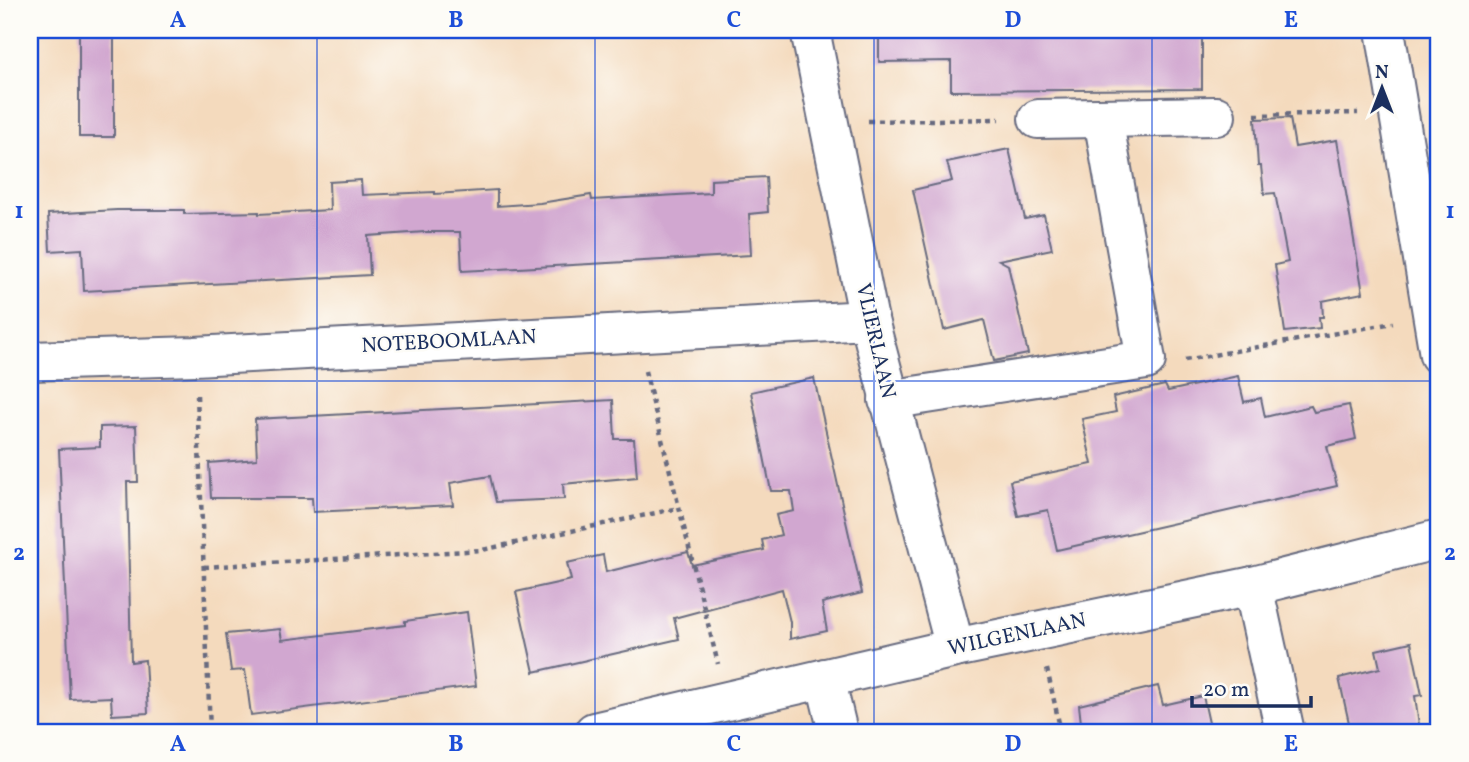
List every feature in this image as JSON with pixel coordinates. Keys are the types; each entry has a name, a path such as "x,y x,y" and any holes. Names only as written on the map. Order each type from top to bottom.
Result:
{"street":[{"name":"VLIERLAAN","path":"810,30 869,320 955,648"},
{"path":"1385,30 1439,355"},
{"path":"1038,119 1216,116"},
{"path":"888,400 1146,360 1103,118"},
{"name":"NOTEBOOMLAAN","path":"30,361 195,356 869,320"},
{"name":"WILGENLAAN","path":"594,732 955,648 1253,586 1439,539"},
{"path":"1253,586 1285,732"},
{"path":"825,678 838,732"}],"path":[{"path":"1216,116 1400,112"},
{"path":"828,121 1038,119"},
{"path":"1146,360 1164,364 1433,316"},
{"path":"635,332 727,700"},
{"path":"195,356 210,732"},
{"path":"204,568 482,550 679,508"},
{"path":"1038,631 1061,732"}],"building":[{"path":"79,30 114,30 114,137 79,137"},
{"path":"879,30 1202,30 1202,89 951,91 951,61 879,62"},
{"path":"1290,118 1295,147 1337,140 1363,293 1322,301 1323,317 1319,317 1320,328 1285,332 1275,265 1288,262 1275,193 1264,194 1261,166 1258,166 1255,119"},
{"path":"1009,149 1025,219 1044,215 1052,249 999,260 1008,265 1028,354 994,361 984,320 944,330 913,190 952,181 947,162"},
{"path":"766,177 768,212 749,214 751,255 462,271 460,232 425,232 368,236 370,275 84,291 82,249 50,251 48,214 117,210 184,210 184,214 259,214 330,210 329,182 361,180 362,195 497,190 497,206 591,195 592,200 711,193 711,180"},
{"path":"1238,376 1244,402 1261,398 1265,417 1311,406 1314,412 1349,405 1356,439 1327,446 1337,486 1057,550 1048,510 1018,516 1010,481 1092,464 1082,419 1116,412 1113,397 1165,385 1168,391"},
{"path":"814,378 862,593 822,603 827,631 790,639 790,622 782,589 674,618 679,639 534,672 516,592 571,580 567,563 603,555 606,572 688,552 692,565 764,550 762,540 781,535 776,515 794,511 791,491 771,491 751,392"},
{"path":"613,400 615,439 634,439 637,477 563,484 564,499 496,502 490,476 450,483 453,505 313,512 312,498 211,498 209,463 257,459 255,419"},
{"path":"136,426 138,482 127,482 131,662 145,660 148,713 112,715 111,697 70,699 59,449 100,447 100,427"},
{"path":"467,612 476,686 251,715 245,670 231,671 226,634 280,629 282,640 405,625 405,621"},
{"path":"1411,642 1422,695 1415,696 1420,732 1351,732 1339,678 1380,668 1376,650"},
{"path":"1158,686 1163,705 1203,696 1211,732 1082,732 1079,705"}]}
